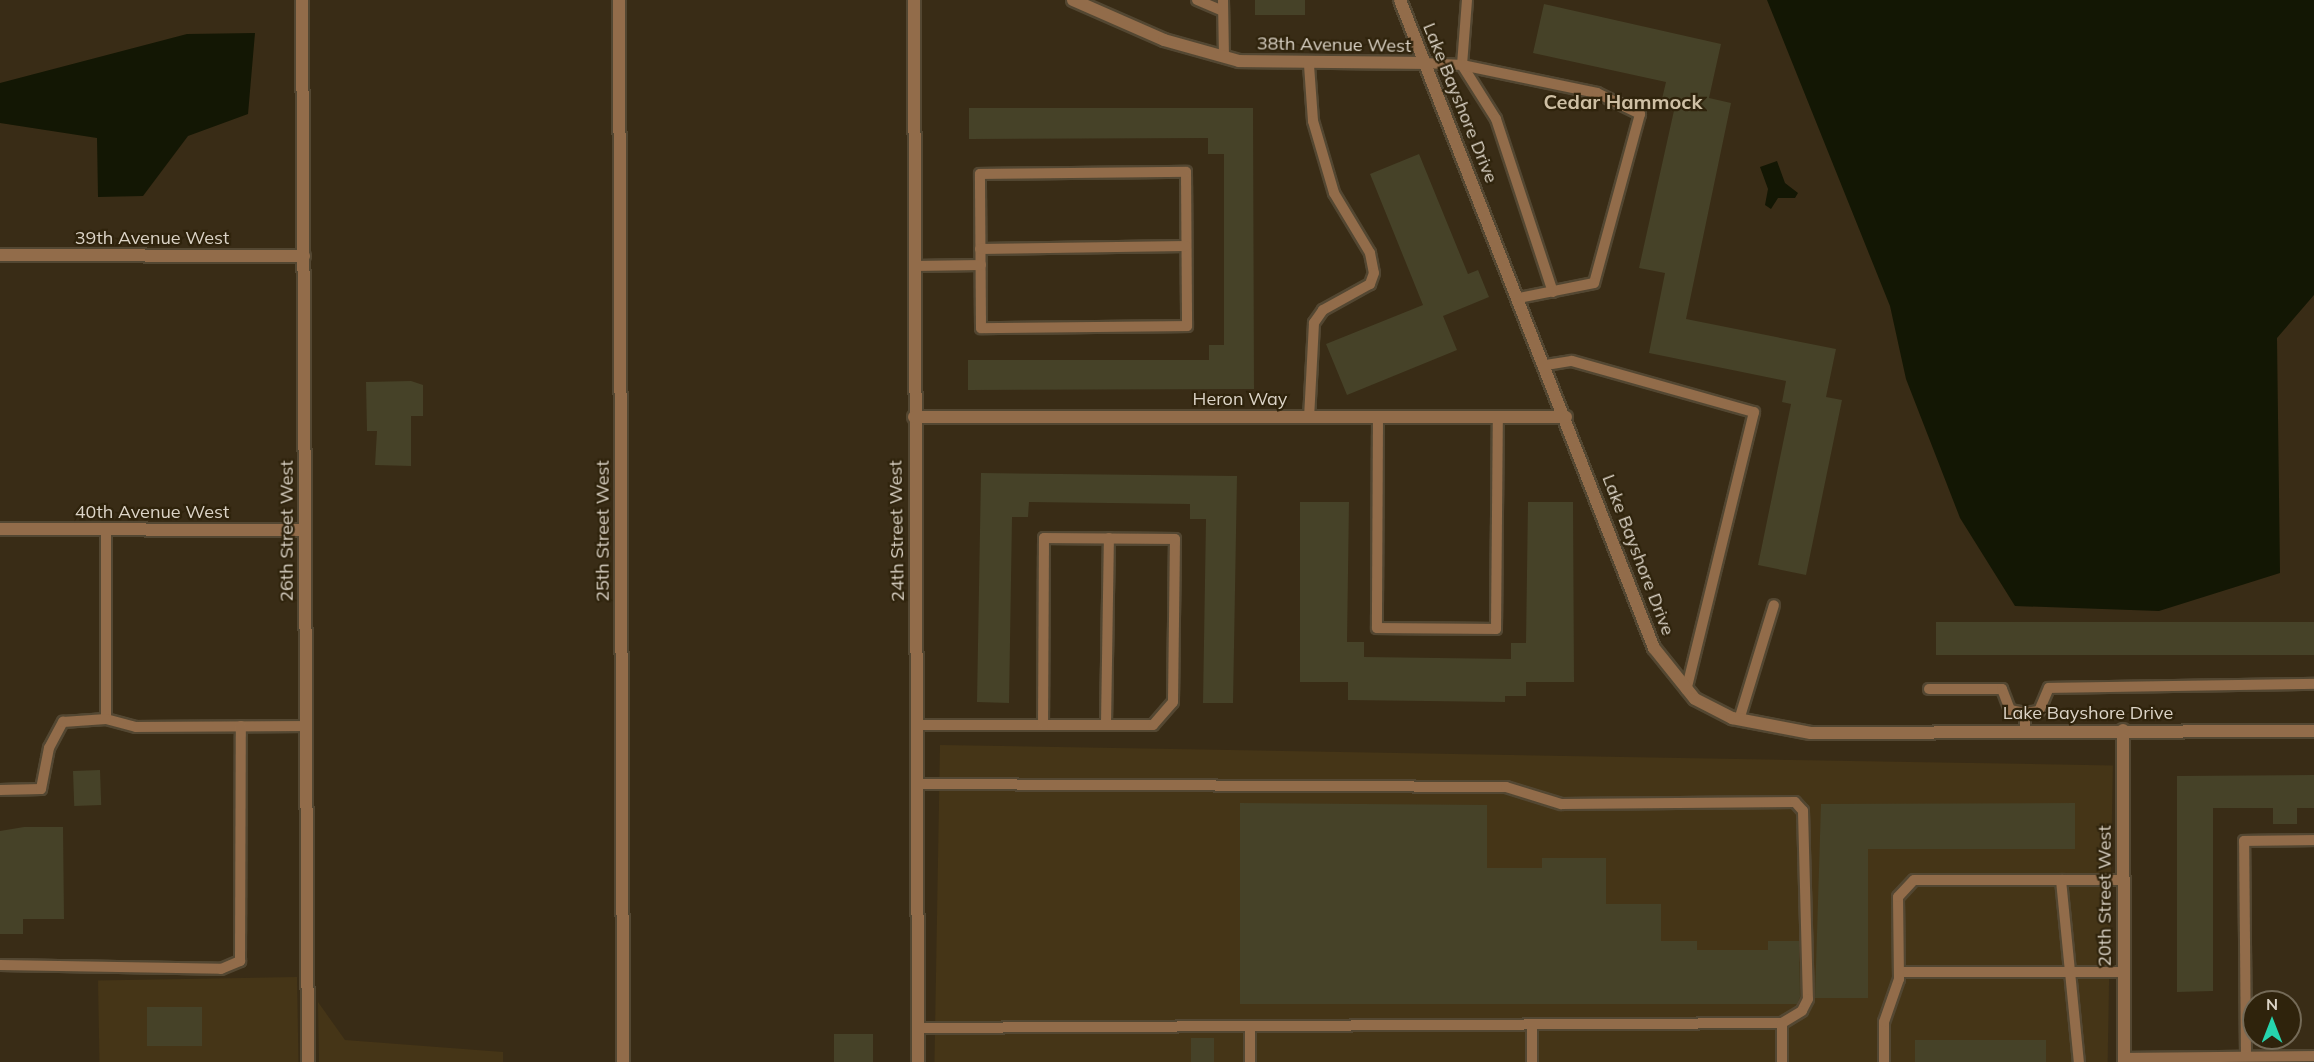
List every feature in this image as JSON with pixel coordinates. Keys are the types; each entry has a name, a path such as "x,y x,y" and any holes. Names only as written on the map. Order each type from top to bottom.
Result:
{"street":[{"name":"26th Street West","path":"302,0 308,1062"},
{"name":"25th Street West","path":"619,0 623,1062"},
{"name":"24th Street West","path":"914,0 918,1062"},
{"name":"38th Avenue West","path":"1073,0 1164,40 1224,57 1309,65 1425,63"},
{"name":"Lake Bayshore Drive","path":"1400,0 1546,365 1654,648 1686,690 1712,711 1739,720 1811,733 2314,731"},
{"name":"39th Avenue West","path":"0,255 304,256"},
{"name":"Heron Way","path":"914,417 1566,417"},
{"name":"40th Avenue West","path":"0,529 305,530"},
{"name":"20th Street West","path":"2123,730 2124,1060"}],"lane":[{"path":"1197,0 1223,5 1224,57"},
{"path":"1467,0 1462,65 1496,118 1553,291"},
{"path":"1425,63 1462,65 1597,93 1640,114 1594,283 1519,298"},
{"path":"1309,65 1313,121 1334,193 1370,253 1374,273 1370,284 1323,310 1314,323 1309,417"},
{"path":"1186,172 1186,246 1187,326 981,328 980,174 1186,172"},
{"path":"981,249 1186,246"},
{"path":"914,266 981,265"},
{"path":"1546,365 1572,361 1754,412 1686,690"},
{"path":"1378,417 1377,628 1496,629 1498,417"},
{"path":"106,529 106,719"},
{"path":"917,725 1153,725 1173,702 1175,538 1044,538 1043,724"},
{"path":"1106,724 1108,538"},
{"path":"1739,720 1774,605"},
{"path":"1929,689 2002,689 2010,710 2025,713 2046,704 2049,688 2314,684"},
{"path":"2025,713 2025,731"},
{"path":"0,790 41,789 49,748 63,722 106,719 136,727 306,726"},
{"path":"0,965 221,969 240,960 241,726"},
{"path":"917,784 1506,787 1561,804 1795,802 1803,811 1808,999 1802,1011 1782,1023 918,1028"},
{"path":"2246,1056 2244,841 2314,840"},
{"path":"1884,1062 1884,1022 1899,972 1898,897 1914,880 2124,880"},
{"path":"2061,880 2066,972 2078,1017 2079,1062"},
{"path":"1899,972 2124,972"},
{"path":"1782,1023 1782,1062"},
{"path":"1532,1025 1532,1062"},
{"path":"1250,1026 1250,1062"},
{"path":"2124,1060 2314,1056"}],"shaded area":[{"path":"1767,0 2314,0 2314,295 2277,338 2280,573 2159,611 2015,606 1960,518 1906,379 1890,306"},
{"path":"255,33 248,114 188,136 143,196 98,197 97,138 0,123 0,83 187,34"},
{"path":"1777,161 1785,183 1798,193 1795,198 1778,198 1771,209 1765,205 1768,189 1760,167"},
{"path":"940,745 2113,765 2108,1062 934,1062"},
{"path":"297,977 298,1062 99,1062 98,980"},
{"path":"318,1002 345,1040 503,1052 503,1062 319,1062"}],"building":[{"path":"1255,0 1305,0 1305,15 1255,15"},
{"path":"1544,4 1721,44 1709,98 1731,103 1686,319 1836,349 1826,397 1842,400 1806,575 1758,565 1791,404 1782,402 1786,381 1649,353 1665,273 1639,268 1675,106 1661,103 1666,82 1533,53"},
{"path":"969,108 1253,108 1254,389 968,390 968,360 1209,360 1209,345 1224,345 1224,154 1208,154 1208,138 969,139"},
{"path":"1419,154 1468,274 1478,270 1489,297 1443,316 1457,350 1347,395 1326,344 1423,305 1370,174"},
{"path":"411,381 423,385 423,416 411,416 411,466 375,465 377,431 367,431 366,382"},
{"path":"981,473 1237,476 1233,703 1203,703 1206,519 1190,519 1190,504 1029,502 1028,517 1012,517 1009,703 977,702"},
{"path":"1300,502 1349,502 1347,642 1364,642 1364,657 1511,659 1511,643 1526,643 1528,502 1573,502 1574,682 1526,682 1526,696 1505,696 1505,702 1348,700 1348,682 1300,682"},
{"path":"1936,622 2314,622 2314,655 1936,655"},
{"path":"100,770 101,805 74,806 73,771"},
{"path":"2314,775 2314,808 2297,808 2297,824 2273,824 2273,808 2213,808 2213,991 2177,992 2177,776"},
{"path":"1240,803 1487,805 1487,868 1542,868 1542,858 1606,858 1606,904 1661,904 1661,941 1697,941 1697,950 1768,950 1768,941 1799,941 1800,997 1797,1004 1240,1004"},
{"path":"2075,803 2075,849 1868,849 1868,998 1815,998 1821,804"},
{"path":"24,827 63,827 64,919 23,919 23,934 0,934 0,831"},
{"path":"147,1007 202,1007 202,1046 147,1046"},
{"path":"834,1034 873,1034 873,1062 834,1062"},
{"path":"1191,1038 1214,1038 1214,1062 1191,1062"},
{"path":"1915,1040 2046,1040 2046,1062 1915,1062"}],"district":[{"name":"Cedar Hammock","path":"1623,101"}]}
